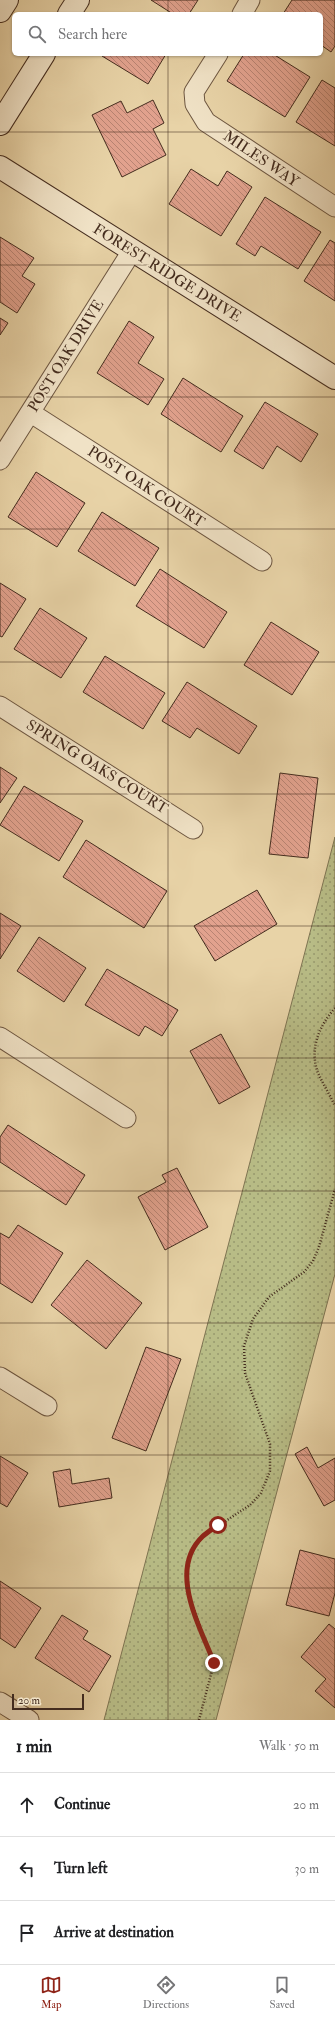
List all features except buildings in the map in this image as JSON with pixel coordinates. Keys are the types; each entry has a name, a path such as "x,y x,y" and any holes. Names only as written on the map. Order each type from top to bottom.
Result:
{"main road":[{"path":"0,11 7,0"},
{"path":"70,12 78,0"},
{"path":"0,124 43,56"},
{"name":"FOREST RIDGE DRIVE","path":"0,167 335,378"}],"street":[{"path":"243,12 250,0"},
{"name":"MILES WAY","path":"217,56 194,92 195,104 206,122 335,207"},
{"name":"POST OAK DRIVE","path":"0,460 132,251"},
{"name":"POST OAK COURT","path":"31,413 262,561"},
{"name":"SPRING OAKS COURT","path":"0,706 193,828"},
{"path":"0,1037 126,1118"},
{"path":"0,1377 47,1406"},
{"path":"0,1702 29,1720"}],"path":[{"path":"335,1008 324,1020 317,1036 314,1055 318,1073 335,1106"},
{"path":"198,1720 214,1663 187,1591 186,1572 191,1553 202,1536 250,1505 261,1492 270,1471 270,1444 245,1373 244,1346 253,1319 269,1297 304,1272 313,1261 319,1247 335,1189"}],"green space":[{"path":"335,837 335,1274 216,1720 104,1720"}],"route":[{"path":"214,1663 187,1591 186,1572 191,1553 202,1536 218,1525"}]}
